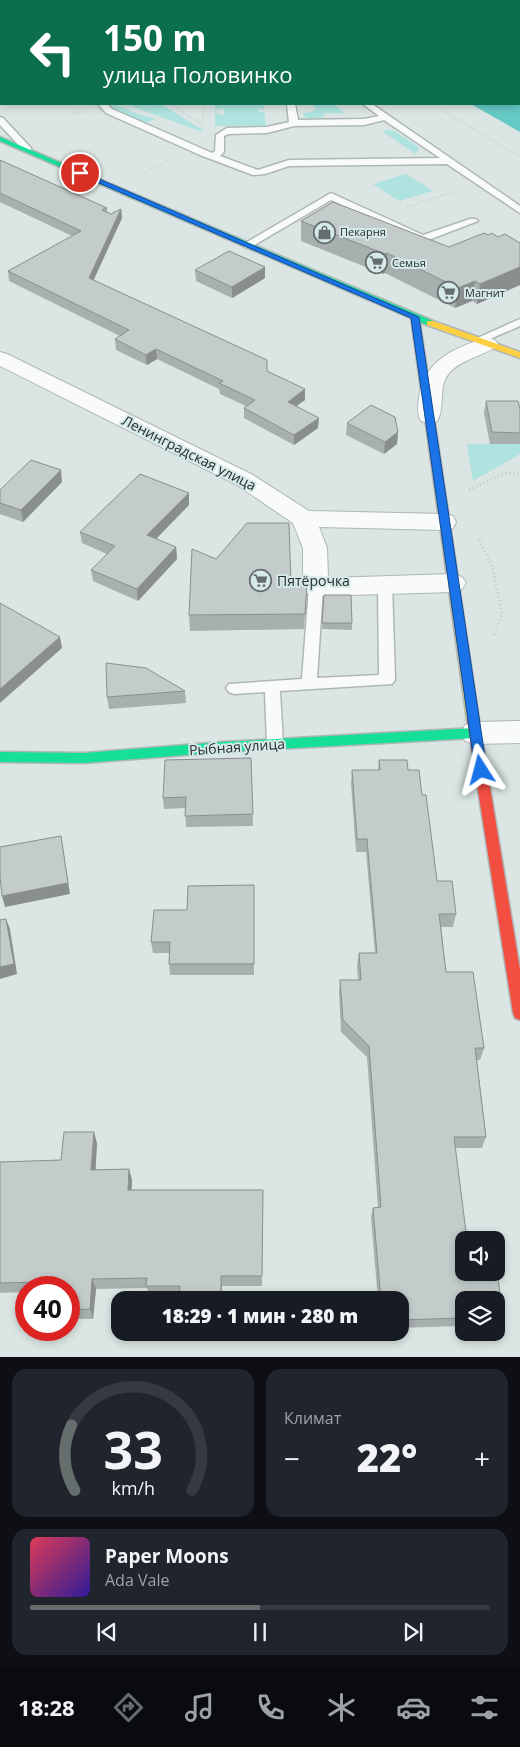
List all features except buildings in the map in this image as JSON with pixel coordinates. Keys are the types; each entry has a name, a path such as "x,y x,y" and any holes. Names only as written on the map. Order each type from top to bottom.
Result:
{"street":[{"path":"0,139 414,317 520,355"},
{"path":"414,317 475,733 520,1013"},
{"path":"429,416 432,384 441,368 453,358 484,342"},
{"name":"Ленинградская улица","path":"0,358 245,480 304,519"},
{"path":"444,522 304,519 315,548 316,586 453,583"},
{"path":"475,733 520,732"},
{"name":"Рыбная улица","path":"0,757 84,758 275,744 475,733"}],"lane":[{"path":"103,105 109,111 193,148 258,173 289,163 450,161"},
{"path":"291,105 294,123"},
{"path":"368,105 520,210"},
{"path":"214,157 219,152 220,136 228,131 267,130 294,123 364,122 386,117"},
{"path":"0,120 28,150"},
{"path":"247,245 327,197 335,197 423,239 473,221"},
{"path":"484,342 520,322"},
{"path":"234,688 387,680 385,585"},
{"path":"309,684 316,586"},
{"path":"272,686 275,744"}],"path":[{"path":"172,105 220,136"},
{"path":"203,105 203,125"},
{"path":"434,105 520,157"},
{"path":"203,112 224,111"},
{"path":"115,188 193,148"},
{"path":"376,217 453,192"},
{"path":"479,539 492,565 502,615 493,639"}],"shaded area":[{"path":"116,105 155,119 141,125 108,107"},
{"path":"163,105 203,130 200,131 131,106"},
{"path":"215,105 264,105 264,109 258,109 259,112 264,112 266,126 215,126 215,113 224,115 224,108 215,110"},
{"path":"314,105 334,105 345,113 325,113 322,118 312,119 304,117 303,113 315,111"},
{"path":"382,131 396,132 418,147 415,154"},
{"path":"406,174 433,191 399,201 373,184"},
{"path":"467,444 520,444 520,454 473,481"}],"water":[{"path":"473,105 520,105 520,132"}],"traffic: fast":[{"path":"0,139 430,323"},
{"path":"0,757 84,758 223,747 475,733"}],"traffic: slow":[{"path":"415,317 473,720"},
{"path":"430,323 520,355"}],"traffic: jam":[{"path":"473,720 520,1013"}],"place":[{"name":"Пекарня","path":"324,232"},
{"name":"Семья","path":"376,263"},
{"name":"Магнит","path":"449,293"},
{"name":"Пятёрочка","path":"261,581"}],"route":[{"path":"80,173 414,317 481,770"}]}
